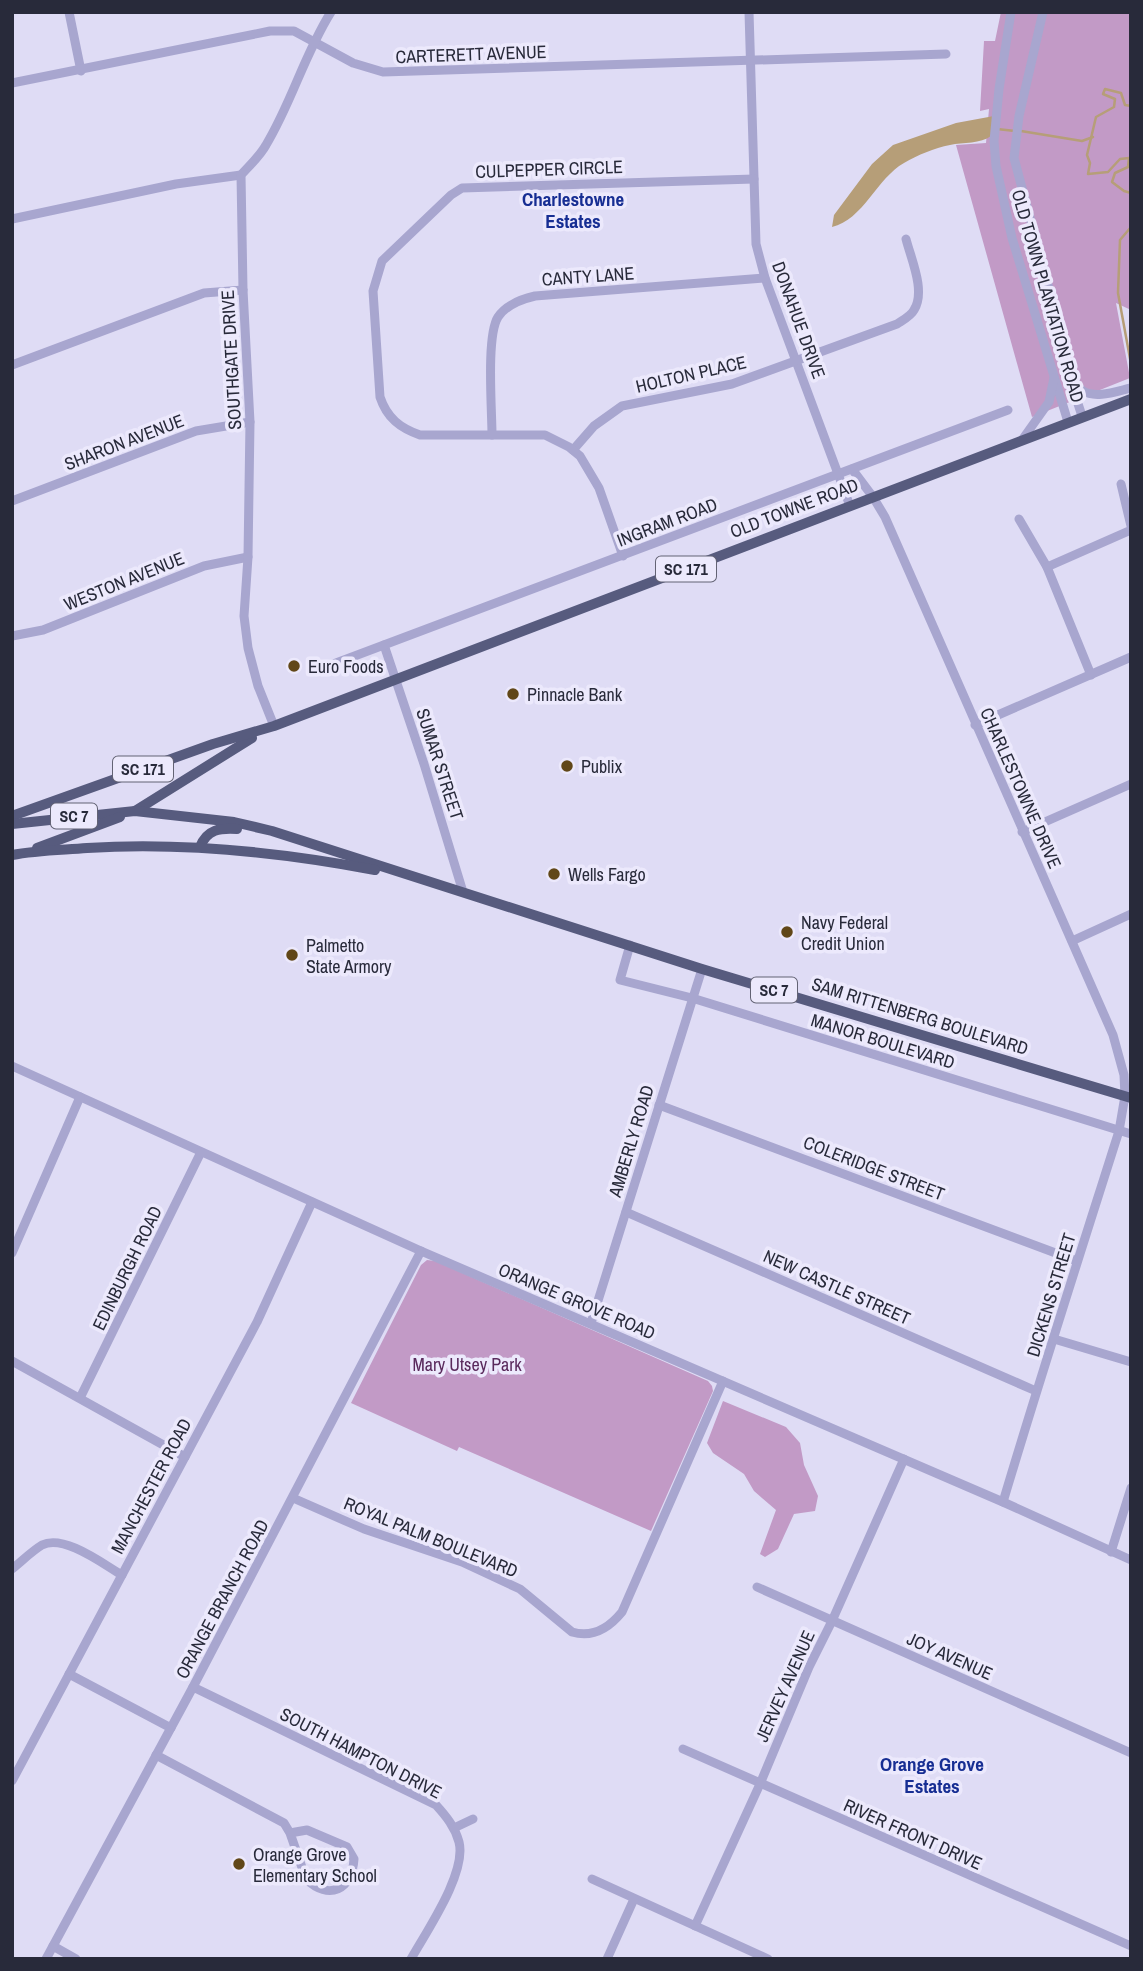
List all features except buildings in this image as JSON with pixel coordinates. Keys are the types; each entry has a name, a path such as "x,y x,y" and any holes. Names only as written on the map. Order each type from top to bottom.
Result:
{"main road":[{"name":"OLD TOWNE ROAD","path":"12,816 213,744 274,726 1131,399"},
{"name":"OLD TOWNE ROAD","path":"28,852 135,811 274,726"},
{"name":"SAM RITTENBERG BOULEVARD","path":"12,824 135,811 221,820 272,831 702,969 1128,1097"},
{"path":"200,847 206,835 221,828 272,831"},
{"name":"SAM RITTENBERG BOULEVARD","path":"12,855 125,846 200,847 298,857 419,878"}],"street":[{"path":"69,12 81,71"},
{"path":"12,219 176,184 241,175 264,148 282,116 313,41 331,12"},
{"name":"DONAHUE DRIVE","path":"749,12 756,244 765,278 850,506"},
{"name":"OLD TOWN PLANTATION ROAD","path":"1011,12 999,89 994,141 996,166 1012,238 1068,422"},
{"name":"OLD TOWN PLANTATION ROAD","path":"1042,12 1019,116 1014,158 1049,289 1067,370 1082,416"},
{"name":"CARTERETT AVENUE","path":"12,83 271,30 294,31 354,63 383,72 946,54"},
{"name":"SOUTHGATE DRIVE","path":"241,175 243,290 250,422 248,557 244,615 248,648 258,686 274,726"},
{"name":"CULPEPPER CIRCLE","path":"623,555 599,488 589,468 573,450 545,435 420,435 404,429 391,419 380,397 373,291 382,261 451,195 462,188 754,178"},
{"name":"HOLTON PLACE","path":"573,450 594,426 622,406 733,384 897,324 914,312 919,300 906,239"},
{"name":"CANTY LANE","path":"492,435 492,338 496,319 510,306 535,296 765,278"},
{"path":"12,365 204,293 243,290"},
{"path":"1022,440 1049,402 1054,375 1067,370 1082,391 1091,393 1102,394 1131,388"},
{"name":"INGRAM ROAD","path":"336,663 1008,410"},
{"name":"SHARON AVENUE","path":"12,502 196,430 250,422"},
{"name":"CHARLESTOWNE DRIVE","path":"852,468 885,517 1114,1035 1128,1097"},
{"path":"1046,567 1131,528 1121,484"},
{"path":"1019,519 1046,567 1091,674"},
{"name":"WESTON AVENUE","path":"12,636 43,630 204,566 248,557"},
{"name":"SUMAR STREET","path":"384,645 463,892"},
{"path":"975,725 1131,657"},
{"path":"1023,832 1131,784"},
{"path":"1072,941 1131,914"},
{"name":"MANOR BOULEVARD","path":"630,945 620,979 692,998 1131,1134"},
{"name":"AMBERLY ROAD","path":"591,1323 702,969"},
{"name":"ORANGE GROVE ROAD","path":"12,1066 421,1251 1003,1502 1131,1560"},
{"path":"12,1253 80,1097"},
{"name":"DICKENS STREET","path":"1003,1502 1128,1097"},
{"name":"COLERIDGE STREET","path":"659,1105 1077,1261"},
{"name":"EDINBURGH ROAD","path":"80,1398 201,1152"},
{"name":"MANCHESTER ROAD","path":"12,1782 257,1322 312,1202"},
{"name":"NEW CASTLE STREET","path":"626,1212 1036,1391"},
{"name":"ORANGE BRANCH ROAD","path":"46,1959 193,1687 421,1251"},
{"path":"1054,1339 1131,1362"},
{"path":"12,1361 185,1457"},
{"name":"ROYAL PALM BOULEVARD","path":"293,1498 364,1528 462,1562 520,1589 572,1632 581,1635 593,1633 605,1628 622,1612 723,1381"},
{"name":"JERVEY AVENUE","path":"695,1926 904,1459"},
{"path":"1111,1552 1131,1488"},
{"path":"12,1569 44,1544 59,1542 74,1547 122,1574"},
{"name":"JOY AVENUE","path":"757,1587 1131,1753"},
{"path":"69,1674 171,1728"},
{"name":"SOUTH HAMPTON DRIVE","path":"193,1687 436,1805 454,1828"},
{"name":"RIVER FRONT DRIVE","path":"682,1749 1131,1947"},
{"path":"156,1755 284,1823 310,1884 321,1890 332,1891 341,1888 351,1878 354,1859 347,1847 307,1830 290,1833"},
{"path":"411,1959 454,1882 460,1844 454,1828 473,1819"},
{"path":"592,1879 695,1926 748,1955 768,1959"},
{"path":"607,1959 634,1899"},
{"path":"53,1945 76,1959"}],"green space":[{"path":"1001,12 1131,12 1131,310 1116,303 1130,378 1032,417 956,145 986,143 989,109 980,111 984,41 995,41"},
{"name":"Mary Utsey Park","path":"427,1260 435,1261 708,1381 713,1391 651,1531 459,1447 457,1451 351,1403 421,1265"},
{"path":"723,1401 786,1427 800,1443 804,1465 818,1496 815,1511 794,1514 778,1549 765,1557 760,1554 776,1510 754,1491 744,1474 713,1453 707,1443"}],"shaded area":[{"path":"994,116 991,136 987,139 938,148 904,163 886,178 853,216 832,227 834,215 872,164 893,145 956,123"}],"waterway":[{"path":"1131,106 1125,105 1121,93 1105,89 1103,94 1115,99 1114,107 1096,117 1087,155 1090,163 1088,174 1108,172 1120,159 1129,158 1128,167 1115,173 1112,182 1131,193"},
{"path":"997,129 1015,131"},
{"path":"1021,131 1082,141 1093,137"},
{"path":"1131,227 1120,240 1118,293 1131,364"}],"place":[{"name":"Euro Foods","path":"294,666"},
{"name":"Pinnacle Bank","path":"513,694"},
{"name":"Publix","path":"567,766"},
{"name":"Wells Fargo","path":"554,874"},
{"name":"Navy Federal Credit Union","path":"787,932"},
{"name":"Palmetto State Armory","path":"292,955"},
{"name":"Orange Grove Elementary School","path":"239,1864"}],"district":[{"name":"Charlestowne Estates","path":"573,210"},
{"name":"Orange Grove Estates","path":"932,1775"}]}
